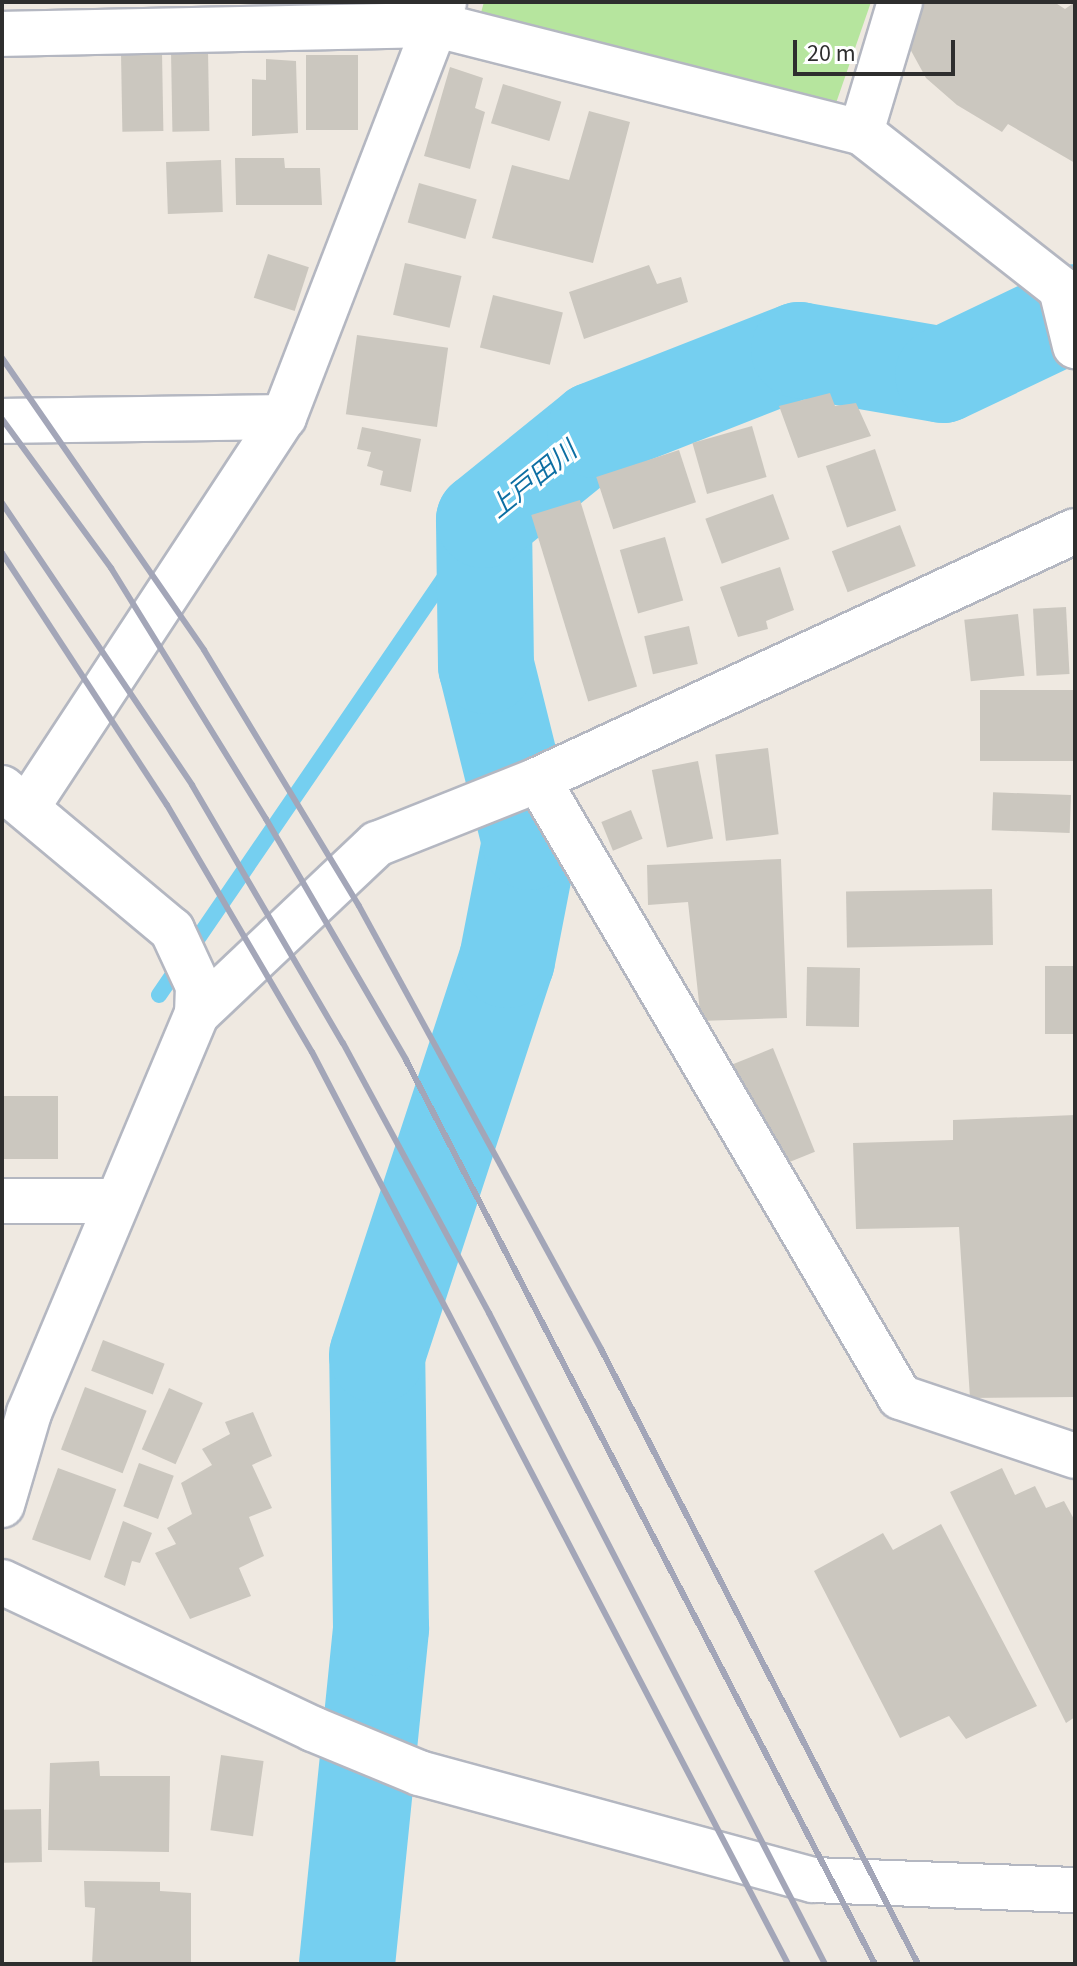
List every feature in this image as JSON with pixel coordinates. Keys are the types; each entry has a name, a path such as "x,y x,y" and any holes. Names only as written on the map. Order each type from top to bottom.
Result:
{"street":[{"path":"861,132 900,2"},
{"path":"197,1000 172,930 15,797 284,417 440,14"},
{"path":"2,34 440,14 861,132 1061,289 1075,345"},
{"path":"2,421 284,417"},
{"path":"2,1505 29,1413 197,1000 377,844 535,781 1075,531"},
{"path":"535,781 900,1397 1075,1456"},
{"path":"2,1201 115,1201"},
{"path":"2,1582 313,1729 419,1773 813,1880 1075,1890"}],"green space":[{"path":"484,2 871,2 835,106 480,16"}],"building":[{"path":"911,2 1054,2 1065,9 1075,2 1075,163 1008,124 1002,132 957,105 926,78 909,47"},
{"path":"208,50 209,131 172,132 171,51"},
{"path":"162,52 163,131 122,132 121,53"},
{"path":"306,55 358,55 358,130 306,130"},
{"path":"266,59 296,61 298,133 252,136 252,79 266,80"},
{"path":"450,67 483,78 475,108 485,112 470,169 424,156"},
{"path":"503,84 561,102 549,141 491,123"},
{"path":"589,111 630,122 593,263 492,238 512,165 569,180"},
{"path":"235,158 284,158 285,168 320,168 322,205 236,205"},
{"path":"221,160 223,212 168,214 166,162"},
{"path":"419,183 477,200 465,239 408,222"},
{"path":"268,254 309,267 295,311 254,298"},
{"path":"405,263 462,276 450,328 393,315"},
{"path":"649,265 657,284 681,277 688,302 584,339 569,292"},
{"path":"493,295 563,312 550,365 480,347"},
{"path":"357,335 448,348 437,427 346,414"},
{"path":"830,393 835,406 856,403 871,436 798,458 779,406"},
{"path":"752,426 767,477 707,494 692,443"},
{"path":"362,427 421,439 411,492 380,485 383,471 367,466 371,452 357,449"},
{"path":"875,449 896,510 847,527 826,466"},
{"path":"679,450 696,502 613,529 596,477"},
{"path":"773,494 789,539 722,564 705,519"},
{"path":"580,500 637,686 588,701 531,515"},
{"path":"900,525 916,566 848,592 832,551"},
{"path":"665,537 683,600 638,613 620,550"},
{"path":"780,567 794,610 766,621 768,629 738,637 720,587"},
{"path":"1066,607 1070,674 1037,676 1033,609"},
{"path":"1018,614 1024,676 971,681 964,620"},
{"path":"689,626 698,664 653,674 644,636"},
{"path":"980,690 1075,690 1075,761 980,761"},
{"path":"768,748 779,834 726,841 715,754"},
{"path":"698,761 713,839 667,848 652,770"},
{"path":"993,792 1071,795 1070,833 992,830"},
{"path":"631,810 643,839 613,851 601,822"},
{"path":"781,859 787,1018 701,1021 688,902 648,905 647,865"},
{"path":"992,889 993,945 847,948 846,892"},
{"path":"1045,966 1075,966 1075,1034 1045,1034"},
{"path":"807,967 860,968 859,1027 806,1026"},
{"path":"773,1048 815,1152 774,1168 732,1064"},
{"path":"2,1096 58,1096 58,1159 2,1159"},
{"path":"1075,1115 1075,1397 970,1398 959,1227 856,1229 853,1143 953,1140 953,1120"},
{"path":"103,1340 165,1364 153,1394 91,1371"},
{"path":"85,1387 147,1411 123,1473 61,1450"},
{"path":"169,1388 203,1403 176,1464 142,1449"},
{"path":"253,1412 272,1456 252,1465 272,1508 249,1517 264,1556 239,1568 251,1596 190,1619 155,1553 176,1544 167,1528 192,1514 181,1483 212,1465 202,1449 230,1434 225,1422"},
{"path":"139,1463 174,1476 158,1519 123,1506"},
{"path":"58,1468 116,1489 90,1561 32,1539"},
{"path":"1002,1468 1015,1495 1035,1486 1046,1508 1064,1501 1075,1521 1075,1717 1066,1723 950,1492"},
{"path":"123,1521 152,1533 140,1563 132,1561 125,1586 104,1577"},
{"path":"941,1524 1037,1706 966,1739 949,1716 900,1738 814,1571 883,1533 893,1550"},
{"path":"221,1755 264,1761 253,1836 210,1830"},
{"path":"99,1761 100,1776 170,1776 169,1852 48,1850 50,1763"},
{"path":"41,1809 42,1862 3,1863 2,1810"},
{"path":"84,1881 160,1882 160,1891 191,1893 191,1964 92,1964 95,1908 85,1907"}],"waterway":[{"path":"347,1964 381,1628 377,1355 507,960 530,842 486,666 484,520 595,430 799,350 943,375 1075,312"},
{"name":"上戸田川","path":"159,995 484,520"}],"railway":[{"path":"2,358 204,650 359,906 601,1349 918,1964"},
{"path":"2,419 111,568 266,819 406,1060 875,1964"},
{"path":"2,503 192,785 343,1043 489,1313 825,1964"},
{"path":"2,553 167,805 312,1052 788,1964"}]}
